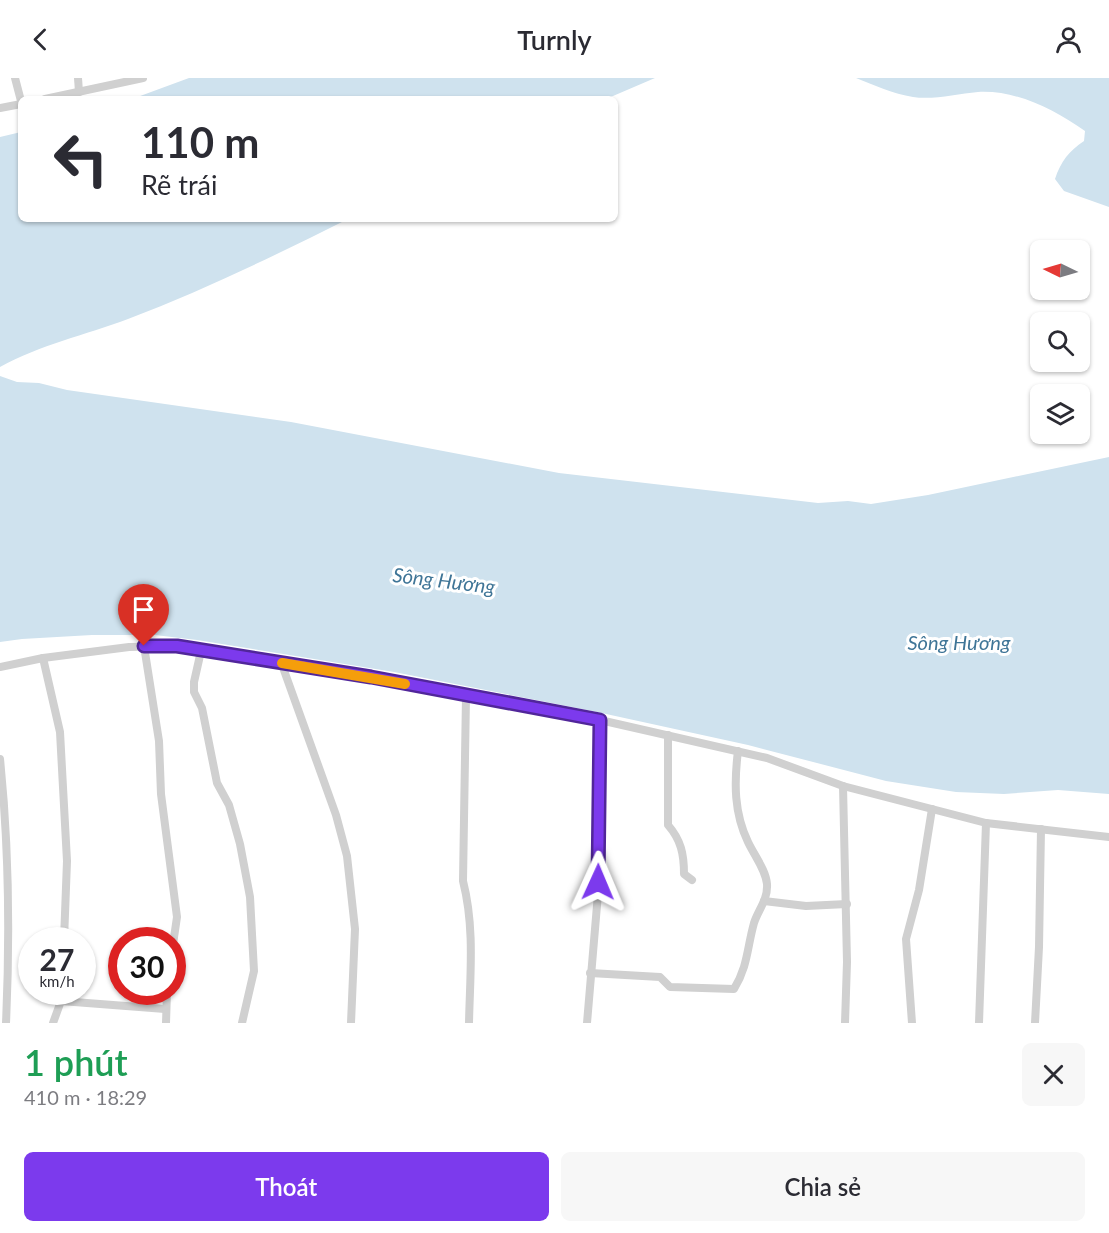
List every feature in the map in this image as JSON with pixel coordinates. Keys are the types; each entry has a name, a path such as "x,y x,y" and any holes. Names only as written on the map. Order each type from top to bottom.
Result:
{"street":[{"path":"15,78 20,96"},
{"path":"78,78 79,92"},
{"path":"60,96 143,78"},
{"path":"0,108 18,103"},
{"path":"144,646 159,741 161,794 177,917 176,927"},
{"path":"0,667 43,658 144,646 177,646 371,677 600,720 767,758 843,786 986,822 1109,837"},
{"path":"201,651 194,692 202,708 217,783 229,806 240,844 251,906 254,971 242,1023"},
{"path":"43,658 60,732 67,861 64,927"},
{"path":"281,663 336,815 347,856 355,929 351,1023"},
{"path":"465,696 463,881 470,908 469,1023"},
{"path":"587,1023 598,882 600,720"},
{"path":"668,735 668,825 677,834 684,854 684,874 693,880"},
{"path":"590,974 660,977 670,987 734,989 744,973 754,924 765,901 766,878 746,839 735,796 734,782 738,752"},
{"path":"0,759 7,856 4,927 6,1023"},
{"path":"843,786 847,904 845,1023"},
{"path":"912,1023 906,939 920,890 932,808"},
{"path":"979,1023 986,822"},
{"path":"1035,1023 1041,829"},
{"path":"765,901 806,906 847,904"},
{"path":"96,1000 165,1009"},
{"path":"53,1023 58,1005"},
{"path":"165,1005 166,1023"}],"water":[{"path":"189,78 655,78 613,96 140,96"},
{"path":"856,78 1109,78 1109,207 1064,191 1055,179 1066,157 1084,141 1085,131 1047,108 1021,98 992,92 929,98 913,97 891,92"},
{"path":"18,133 18,222 342,222 184,296 128,319 31,352 0,367 0,137"},
{"name":"Sông Hương","path":"0,376 17,382 39,383 67,390 291,422 559,473 818,503 848,501 871,504 928,495 1109,457 1109,794 1058,790 1004,794 956,792 886,781 748,745 597,712 394,672 197,640 155,635 92,635 0,642"}],"slow traffic":[{"path":"282,663 405,684"}],"route":[{"path":"144,646 177,646 371,677 600,720 598,882"}]}
